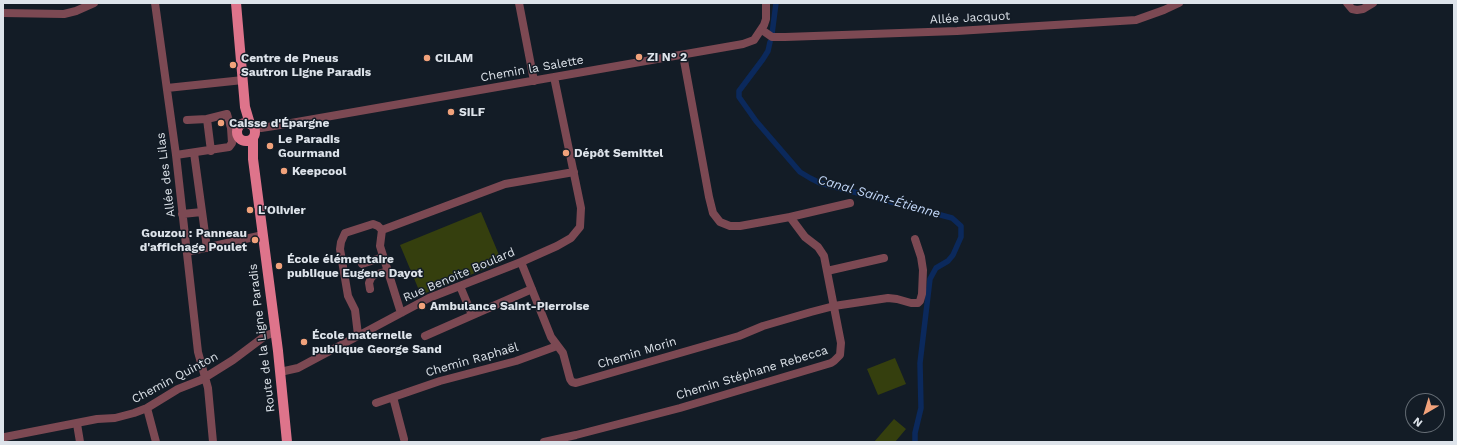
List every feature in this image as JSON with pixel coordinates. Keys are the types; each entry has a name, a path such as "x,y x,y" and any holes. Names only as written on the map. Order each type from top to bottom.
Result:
{"main road":[{"path":"236,3 245,107 242,126 238,134 240,138 250,138 255,130 242,126"},
{"name":"Route de la Ligne Paradis","path":"250,138 280,372 287,442"}],"street":[{"path":"3,13 64,14 76,11 94,3"},
{"name":"Allée des Lilas","path":"155,3 176,155 198,352 209,398 213,442"},
{"path":"519,3 534,81"},
{"path":"762,30 766,19 766,3"},
{"name":"Allée Jacquot","path":"762,30 772,37 785,38 957,31 1136,20 1179,3"},
{"path":"1347,3 1352,10 1357,10 1373,3"},
{"name":"Chemin la Salette","path":"242,126 261,128 274,126 744,44 754,40 762,30"},
{"path":"683,54 713,213 720,222 730,226 740,226 790,217 850,203"},
{"path":"382,230 505,184 574,172 554,78"},
{"path":"167,88 243,80"},
{"path":"176,155 228,147 232,144 242,126 227,114 207,119 187,120"},
{"path":"207,119 211,150"},
{"name":"Chemin la Salette","path":"250,138 274,126"},
{"path":"194,153 207,248"},
{"name":"Rue Benoite Boulard","path":"280,372 298,368 429,298 521,262 571,238 580,227 581,208 574,172"},
{"path":"182,214 202,212"},
{"name":"Chemin Stéphane Rebecca","path":"544,442 680,408 831,363 839,356 841,349 837,318 828,271 822,252 805,237 790,217"},
{"path":"358,336 355,310 348,296 340,249 341,242 345,233 373,224 382,230"},
{"path":"382,230 380,246 401,313"},
{"path":"187,252 263,235"},
{"path":"834,306 888,298 910,303 920,301 924,270 922,257 914,239"},
{"path":"362,264 383,257"},
{"path":"828,271 884,258"},
{"name":"Chemin Morin","path":"521,262 551,337 563,353 570,379 572,382 576,383 739,336 787,318 834,306"},
{"path":"370,289 369,283 374,275 388,271"},
{"path":"460,286 472,315"},
{"path":"425,336 532,289"},
{"name":"Chemin Quinton","path":"5,437 18,439 97,419 123,416 147,408 178,389 205,378 233,360 265,336 275,332"},
{"name":"Chemin Raphaël","path":"376,404 440,381 516,361 557,346"},
{"path":"393,397 404,439"},
{"path":"147,408 156,442"},
{"path":"77,424 80,442"}],"green space":[{"path":"481,212 502,262 421,295 400,245"},
{"path":"895,358 906,384 878,395 867,369"},
{"path":"894,419 906,429 895,442 874,442"}],"waterway":[{"name":"Canal Saint-Étienne","path":"772,34 776,3"},
{"name":"Canal Saint-Étienne","path":"770,42 768,51 763,59 739,91 739,97 756,121 800,172 820,183 952,218 961,226 961,237 953,255 948,261 936,268 930,279 920,363 921,408 915,433 915,442"}],"place":[{"name":"ZI N° 2","path":"639,57"},
{"name":"CILAM","path":"427,58"},
{"name":"Centre de Pneus Sautron Ligne Paradis","path":"233,65"},
{"name":"SILF","path":"451,112"},
{"name":"Caisse d'Épargne","path":"221,123"},
{"name":"Le Paradis Gourmand","path":"270,146"},
{"name":"Dépôt Semittel","path":"566,153"},
{"name":"Keepcool","path":"284,171"},
{"name":"L'Olivier","path":"250,210"},
{"name":"Gouzou : Panneau d'affichage Poulet","path":"255,240"},
{"name":"École élémentaire publique Eugene Dayot","path":"279,266"},
{"name":"Ambulance Saint-Pierroise","path":"422,306"},
{"name":"École maternelle publique George Sand","path":"304,342"}]}
